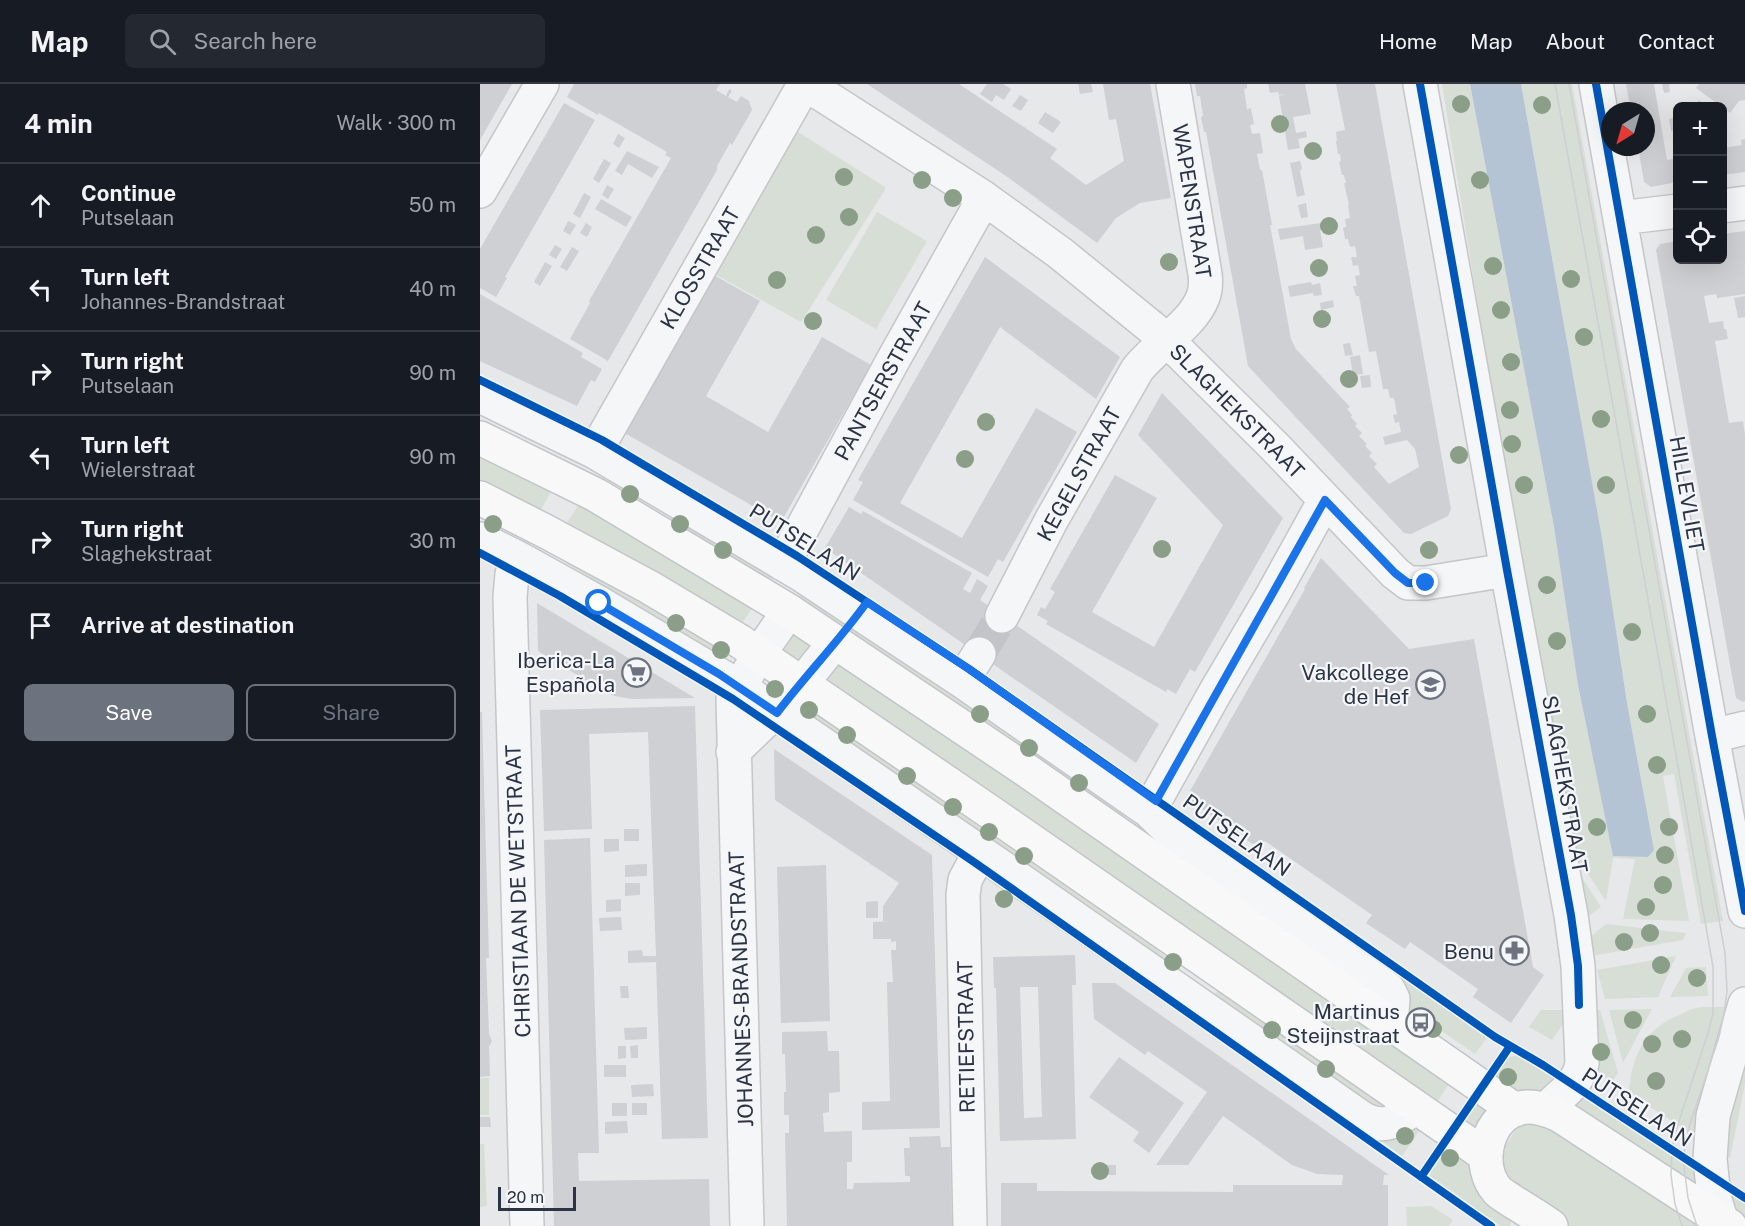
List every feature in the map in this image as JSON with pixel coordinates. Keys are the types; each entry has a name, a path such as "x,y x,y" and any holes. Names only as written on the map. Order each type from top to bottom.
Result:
{"main road":[{"path":"480,438 596,495 789,611 1026,770 1391,1024 1530,1110 1559,1115 1726,1223"},
{"path":"480,498 649,587 759,654 993,813 1485,1155"},
{"path":"1530,1110 1497,1125 1490,1136 1485,1155 1486,1167 1497,1191 1536,1222"}],"street":[{"path":"480,191 542,84"},
{"name":"SLAGHEKSTRAAT","path":"803,84 984,198 1060,253 1167,340 1275,447 1395,573 1408,583 1426,583 1507,570 1561,860 1578,966 1581,1072 1573,1086 1530,1110"},
{"name":"KLOSSTRAAT","path":"598,446 803,84"},
{"name":"WAPENSTRAAT","path":"1167,340 1191,317 1203,297 1206,285 1173,84"},
{"path":"1420,84 1507,570"},
{"name":"HILLEVLIET","path":"1596,84 1745,910"},
{"name":"PANTSERSTRAAT","path":"783,564 984,198"},
{"path":"1727,205 1745,203"},
{"path":"1620,218 1673,211"},
{"name":"KEGELSTRAAT","path":"1002,616 1052,519 1137,370 1146,358 1167,340"},
{"name":"PUTSELAAN","path":"480,396 598,446 783,564 970,667 1149,811 1186,847 1388,989 1393,999 1391,1024"},
{"path":"1149,811 1325,500"},
{"path":"480,539 619,615 738,686 1362,1118 1373,1124 1384,1125 1416,1108"},
{"name":"CHRISTIAAN DE WETSTRAAT","path":"518,558 512,574 510,597 527,1226"},
{"name":"JOHANNES-BRANDSTRAAT","path":"747,1226 733,699 738,686 789,611"},
{"path":"733,753 764,722 777,713 835,642"},
{"path":"1712,736 1745,728"},
{"name":"RETIEFSTRAAT","path":"970,1226 963,895 965,880 980,852"},
{"path":"1726,1223 1714,1197 1710,1159 1713,1116 1745,1004"}],"shaded area":[{"path":"1442,84 1470,84 1554,527 1578,685 1613,855 1648,857 1654,850 1627,703 1602,538 1521,84 1572,84 1723,921 1701,924 1674,774 1663,776 1689,921 1623,919 1635,859 1613,858 1606,901 1568,844"},
{"path":"795,130 885,187 801,322 713,273"},
{"path":"877,212 927,241 876,329 826,300"},
{"path":"480,450 554,486 538,515 480,486"},
{"path":"584,496 757,600 738,630 565,526"},
{"path":"673,516 774,578 768,586 669,522"},
{"path":"570,558 730,648 723,659 566,563"},
{"path":"802,594 941,686 1127,815 1123,820 798,599"},
{"path":"787,629 815,648 797,671 771,653"},
{"path":"838,650 1453,1078 1433,1108 814,682"},
{"path":"806,698 1161,944 1157,950 1168,959 1167,961 812,717 793,715"},
{"path":"1566,853 1601,907 1579,923"},
{"path":"1606,924 1686,933 1683,940 1585,957 1583,943"},
{"path":"1676,956 1658,997 1605,999 1597,970"},
{"path":"1382,964 1488,1036 1475,1054 1415,1013 1409,1020 1378,968"},
{"path":"1706,967 1708,996 1670,997 1686,968"},
{"path":"1222,986 1391,1106 1384,1111 1357,1103 1362,1097 1215,994"},
{"path":"1738,1007 1702,1141 1629,1093 1636,1057 1648,1037 1657,1028 1694,1009"},
{"path":"1652,1009 1623,1063 1609,1010"},
{"path":"1541,1010 1567,1010 1566,1020 1552,1040 1529,1027"},
{"path":"1588,1010 1600,1010 1618,1073 1612,1082 1589,1066"},
{"path":"1745,1034 1745,1084 1730,1158 1720,1153"},
{"path":"1517,1055 1558,1081 1532,1094 1518,1093 1490,1084 1508,1058"},
{"path":"480,1078 489,1078 489,1115 480,1115"},
{"path":"1581,1095 1703,1177 1706,1201 1565,1108"},
{"path":"1479,1099 1496,1109 1477,1141 1459,1129"},
{"path":"1541,1123 1709,1226 1566,1226 1536,1207 1505,1175 1501,1166 1504,1148 1515,1131 1524,1125"},
{"path":"1412,1124 1422,1127 1402,1156 1383,1142"},
{"path":"480,1144 484,1144 487,1206 480,1207"},
{"path":"1447,1148 1472,1161 1513,1214 1510,1226 1501,1226 1430,1176 1430,1169"},
{"path":"1724,1190 1745,1204 1745,1226 1742,1226"},
{"path":"1431,1206 1453,1220 1449,1226 1407,1226 1406,1207"}],"water":[{"path":"1470,84 1521,84 1602,538 1627,703 1654,850 1648,857 1613,856 1578,685 1554,527"}],"building":[{"path":"480,84 512,84 480,140"},
{"path":"574,84 720,84 716,90 726,96 729,89 732,91 728,97 737,102 741,96 749,101 752,110 732,145 730,143 717,170 608,361 570,339 589,301 671,158 665,155 667,152 567,97"},
{"path":"867,84 959,84 1057,149 1050,158 1086,185 1124,161 1116,119 1109,120 1103,84 1150,84 1171,198 1140,203 1116,218 1097,243 1009,178"},
{"path":"987,84 1003,84 1011,89 1004,100 996,95 992,102 980,94"},
{"path":"1078,84 1091,84 1093,92 1080,94"},
{"path":"1195,84 1247,84 1247,88 1244,89 1247,109 1251,108 1254,124 1250,125 1252,134 1260,133 1263,153 1257,154 1260,170 1262,170 1291,339 1296,349 1350,407 1347,409 1357,424 1355,426 1362,433 1359,436 1372,453 1369,456 1377,464 1374,467 1389,484 1419,467 1415,449 1407,440 1385,445 1383,437 1401,432 1399,422 1395,423 1393,415 1397,414 1394,398 1390,398 1388,389 1383,389 1376,351 1369,352 1359,296 1356,296 1353,286 1357,286 1355,276 1360,275 1358,265 1353,266 1351,257 1357,257 1355,246 1350,247 1348,239 1345,239 1343,228 1346,227 1345,219 1350,218 1349,205 1336,141 1336,132 1345,130 1336,84 1375,84 1451,509 1448,516 1411,534 1404,533 1248,366 1206,132 1204,132 1201,117 1203,116 1200,96 1197,96"},
{"path":"1268,84 1305,84 1311,114 1293,117 1296,133 1306,131 1307,137 1298,139 1300,148 1288,150 1279,96 1285,94 1270,93"},
{"path":"1626,84 1654,84 1667,160 1673,159 1673,183 1651,187 1644,182 1640,156 1655,156 1655,102 1629,102"},
{"path":"1662,84 1669,84 1670,92 1664,93"},
{"path":"1699,84 1745,84 1745,100 1739,101 1730,113 1727,111 1727,102 1715,102 1696,88"},
{"path":"1020,95 1028,100 1021,111 1012,106"},
{"path":"564,103 595,120 505,277 507,278 496,297 480,288 480,249"},
{"path":"1045,112 1061,122 1053,133 1038,123"},
{"path":"1673,118 1673,131 1671,131 1669,119"},
{"path":"618,134 625,138 619,148 613,144"},
{"path":"1745,139 1745,172 1727,174 1727,147 1742,145 1741,140"},
{"path":"627,151 659,167 652,178 628,164 622,175 615,171"},
{"path":"604,159 611,163 599,183 593,179"},
{"path":"1300,161 1305,195 1297,197 1290,163"},
{"path":"607,185 614,189 608,199 602,195"},
{"path":"584,193 591,197 580,218 573,214"},
{"path":"601,199 632,217 626,227 595,209"},
{"path":"1306,203 1308,217 1301,218 1298,205"},
{"path":"568,221 576,225 570,235 563,231"},
{"path":"586,223 592,227 587,237 580,233"},
{"path":"1322,223 1323,230 1320,230 1323,247 1305,250 1303,236 1280,240 1278,229"},
{"path":"1745,231 1745,294 1717,298 1716,294 1704,296 1709,323 1723,321 1728,339 1715,341 1729,423 1743,421 1745,435 1745,701 1743,702 1736,698 1656,250 1660,244 1673,242 1673,264 1727,264 1727,233"},
{"path":"555,245 562,249 556,259 549,255"},
{"path":"572,247 579,251 567,271 560,267"},
{"path":"985,257 1120,357 1096,399 1000,327 900,503 962,538 1036,408 1077,432 1003,562 998,559 988,577 853,500 863,482 858,480"},
{"path":"545,262 552,266 540,286 534,282"},
{"path":"712,274 760,301 706,396 768,432 822,337 871,365 781,522 621,431"},
{"path":"1311,282 1312,285 1320,283 1322,295 1314,296 1313,293 1290,297 1288,286"},
{"path":"480,294 583,353 581,357 602,369 595,382 591,380 577,406 480,361"},
{"path":"1745,296 1745,317 1738,318 1734,298"},
{"path":"1333,300 1334,307 1321,310 1320,303"},
{"path":"1350,343 1353,355 1345,356 1343,344"},
{"path":"1360,355 1363,374 1353,375 1350,357"},
{"path":"1370,375 1371,387 1362,388 1360,376"},
{"path":"1162,393 1283,518 1195,672 1190,669 1176,694 1167,689 1166,692 1046,624 1048,621 1037,615 1041,607 1045,609 1055,592 1050,589 1115,475 1157,498 1092,612 1154,647 1223,525 1138,435"},
{"path":"849,507 861,514 863,511 972,573 963,589 970,593 977,579 988,586 980,600 1159,724 1136,763 825,548"},
{"path":"1321,558 1409,649 1474,639 1533,967 1544,975 1511,1023 1473,997 1478,989 1410,942 1405,949 1366,923 1372,915 1265,841 1260,849 1186,798"},
{"path":"537,603 695,698 632,699 605,692 538,651"},
{"path":"695,706 708,1138 662,1139 656,962 628,963 628,951 642,950 643,956 656,956 648,732 589,734 592,829 544,831 540,710"},
{"path":"480,712 482,712 489,958 486,958 489,1034 492,1041 489,1047 490,1076 480,1077"},
{"path":"774,749 932,855 940,1128 862,1130 862,1102 890,1101 887,982 893,982 891,950 896,950 896,941 873,939 873,922 891,921 883,921 883,906 899,883 775,800"},
{"path":"624,829 639,829 639,841 624,841"},
{"path":"590,838 599,1153 578,1153 579,1181 709,1179 710,1226 554,1226 544,840"},
{"path":"604,839 619,839 619,851 604,852"},
{"path":"647,864 647,876 625,877 625,865"},
{"path":"826,865 830,1021 781,1023 777,867"},
{"path":"625,883 640,883 640,895 625,896"},
{"path":"621,899 621,911 606,912 606,900"},
{"path":"878,901 878,918 866,918 866,902"},
{"path":"621,917 622,930 600,931 599,918"},
{"path":"1075,955 1076,985 1072,985 1076,1139 1000,1141 996,988 994,988 993,957","holes":["1020,987 1038,987 1042,1117 1024,1118"]},
{"path":"1092,983 1115,983 1389,1175 1384,1175 1383,1185 1388,1185 1388,1226 1001,1226 1001,1183 1037,1183 1037,1191 1233,1192 1233,1185 1342,1185 1343,1175 1317,1174 1292,1165 1223,1116 1188,1165 1156,1165 1207,1092 1148,1051 1145,1055 1094,1019"},
{"path":"620,986 628,986 629,998 621,998"},
{"path":"647,1027 647,1039 625,1040 624,1028"},
{"path":"827,1031 828,1051 839,1051 840,1092 829,1093 829,1112 823,1113 824,1132 852,1131 852,1162 847,1162 847,1189 853,1189 854,1183 910,1182 910,1176 905,1176 904,1148 910,1148 909,1137 940,1136 941,1147 950,1147 952,1226 787,1226 785,1133 789,1133 789,1115 784,1115 784,1092 786,1092 782,1032"},
{"path":"638,1045 638,1058 631,1058 630,1046"},
{"path":"618,1046 626,1046 626,1058 618,1059"},
{"path":"1119,1057 1184,1103 1149,1153 1133,1141 1139,1132 1089,1097"},
{"path":"604,1065 626,1065 626,1077 604,1077"},
{"path":"653,1084 654,1096 632,1097 631,1085"},
{"path":"612,1103 627,1103 627,1116 612,1116"},
{"path":"632,1103 647,1103 647,1115 632,1115"},
{"path":"480,1117 490,1117 491,1127 480,1127"},
{"path":"627,1121 628,1133 605,1134 605,1122"},
{"path":"1096,1165 1116,1165 1116,1175 1096,1175"}],"tunnel":[{"path":"979,654 1002,616"}],"tram line":[{"path":"1555,84 1713,967 1713,1013 1672,1148 1671,1175 1675,1204 1682,1226"},
{"path":"1569,84 1725,953 1727,991 1724,1014 1719,1037 1689,1127 1683,1158 1688,1198 1697,1226"}],"cycle path":[{"path":"1420,84 1571,915 1578,966 1579,1005"},
{"path":"1596,84 1745,911"},
{"path":"480,380 602,440 797,556 969,669 1495,1037 1543,1065 1745,1198"},
{"path":"480,553 560,596 733,699 974,862 1491,1226"},
{"path":"1421,1177 1510,1046"}],"place":[{"name":"Iberica-La Española","path":"636,672"},
{"name":"Vakcollege de Hef","path":"1430,684"},
{"name":"Benu","path":"1515,951"},
{"name":"Martinus Steijnstraat","path":"1421,1023"}],"route":[{"path":"599,603 719,674 777,713 867,602 969,669 1156,801 1325,500 1395,573 1408,583 1426,583"}]}
